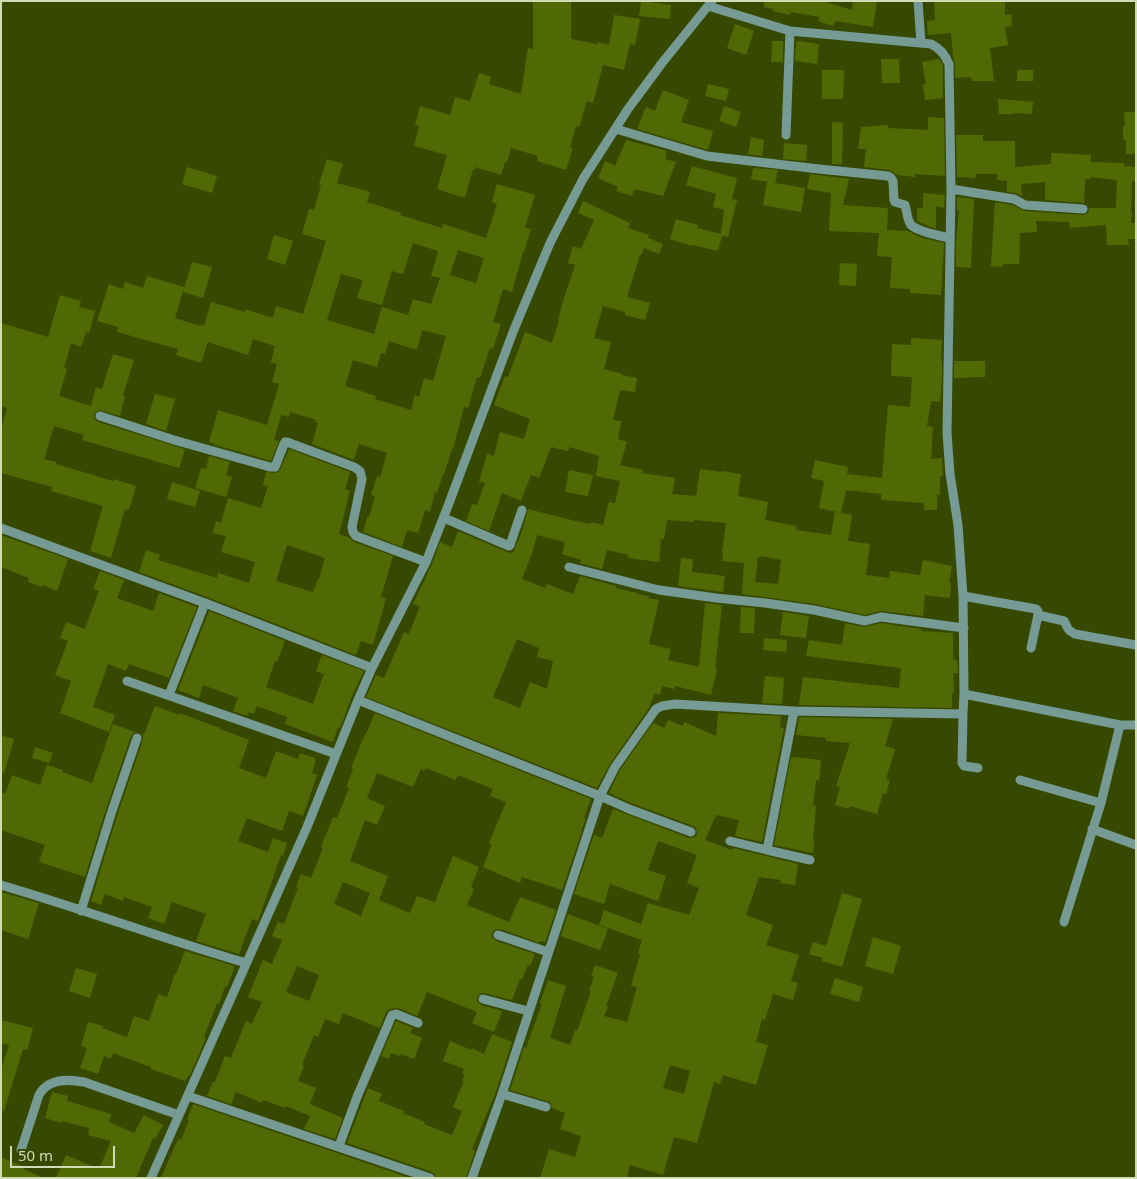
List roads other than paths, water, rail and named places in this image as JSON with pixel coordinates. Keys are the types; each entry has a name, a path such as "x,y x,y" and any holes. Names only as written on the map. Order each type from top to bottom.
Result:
{"street":[{"path":"918,1 920,44"},
{"path":"151,1178 307,826 372,668 426,562 513,332 550,243 583,180 628,108 710,4 790,31 931,44 943,52 948,64 951,189 947,433 950,474 958,525 963,596 964,694 962,763 964,766 978,768"},
{"path":"786,135 790,31"},
{"path":"616,128 707,156 819,170 888,176 893,181 894,200 905,205 908,219 912,226 928,233 950,238"},
{"path":"951,189 1014,199 1026,205 1083,209"},
{"path":"100,416 270,467 274,467 285,442 287,442 354,467 360,471 362,479 352,527 356,536 426,562"},
{"path":"444,518 509,546 522,510"},
{"path":"1,528 205,603 372,668"},
{"path":"569,567 659,590 764,602 865,621 881,617 964,628"},
{"path":"963,596 1036,609 1038,615 1031,648"},
{"path":"169,695 205,603"},
{"path":"1038,615 1064,621 1067,628 1075,634 1136,645"},
{"path":"127,680 336,754"},
{"path":"964,694 1120,725 1136,725"},
{"path":"358,700 691,832"},
{"path":"472,1178 502,1094 600,796 615,766 656,709 675,704 794,711 963,714"},
{"path":"767,850 794,711"},
{"path":"1064,922 1101,803 1120,725"},
{"path":"81,911 112,811 138,738"},
{"path":"1020,780 1101,803"},
{"path":"1092,829 1136,845"},
{"path":"730,841 810,860"},
{"path":"1,885 246,963"},
{"path":"498,935 548,952"},
{"path":"483,999 528,1011"},
{"path":"339,1146 357,1097 392,1015 396,1014 418,1024"},
{"path":"21,1150 42,1088 57,1081 84,1082 179,1115"},
{"path":"502,1094 546,1107"},
{"path":"188,1096 430,1178"}]}
